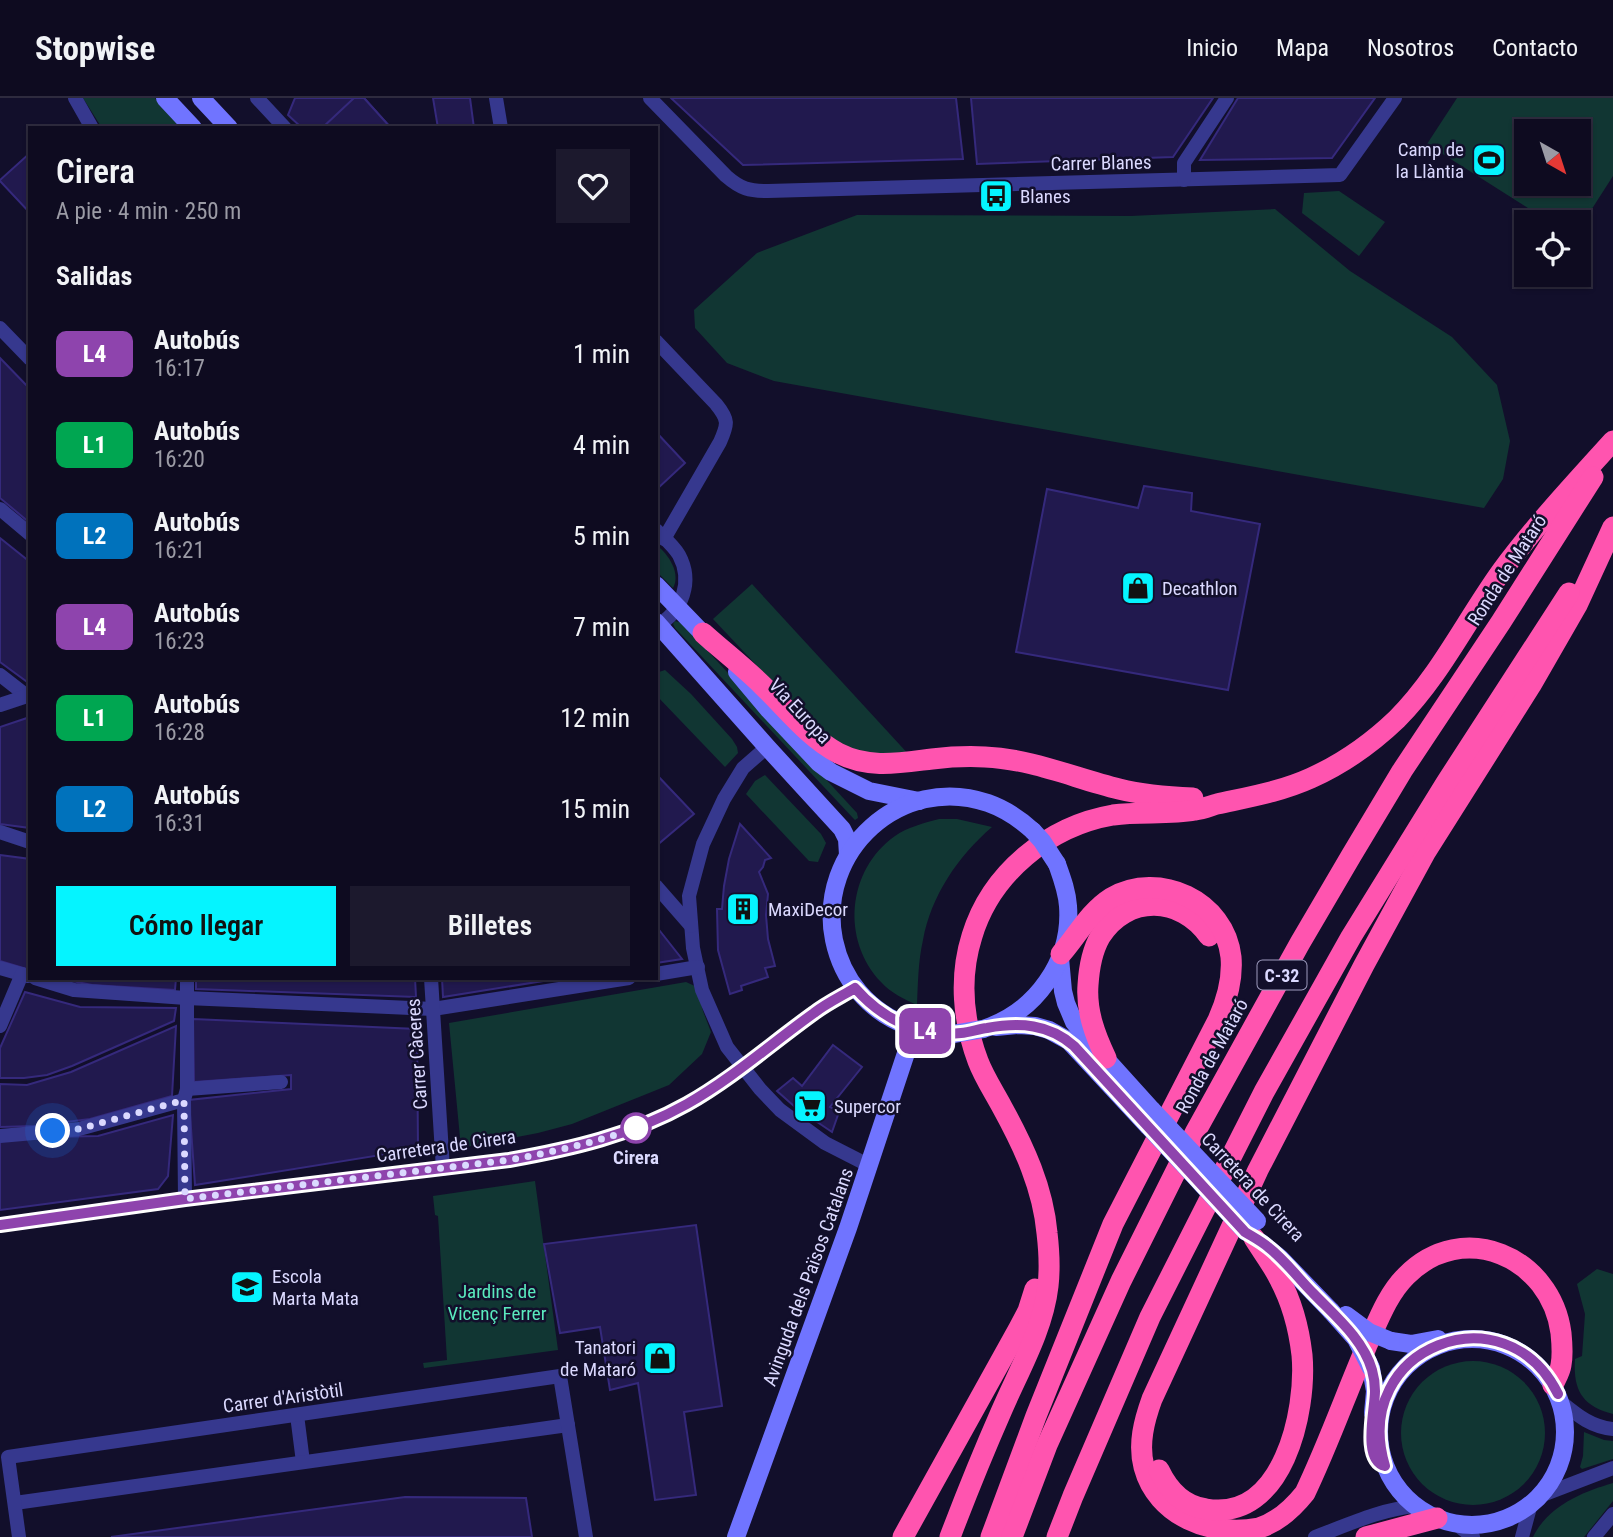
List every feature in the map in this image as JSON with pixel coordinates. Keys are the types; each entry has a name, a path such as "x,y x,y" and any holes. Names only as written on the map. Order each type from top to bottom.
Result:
{"highway":[{"path":"950,1537 1037,1330 1048,1284 1047,1232 1033,1173 1013,1126 977,1059 964,1002 964,978 972,933 992,893 1002,879 1032,850 1081,824 1112,815 1195,810 1269,793 1310,778 1352,755 1397,719 1434,673 1502,571 1551,509 1613,443"},
{"name":"Ronda de Mataró","path":"1012,1537 1047,1445 1121,1281 1209,1107 1300,943 1402,771 1550,547 1613,443"},
{"path":"1557,1393 1562,1345 1552,1301 1538,1279 1516,1261 1494,1251 1469,1248 1440,1254 1416,1266 1392,1293 1305,1493 1297,1504 1272,1523 1244,1532 1207,1530 1173,1513 1156,1493 1144,1469 1142,1447 1146,1416 1258,1170 1425,853 1531,685 1577,605 1613,525"},
{"name":"C-32","path":"1057,1537 1150,1317 1294,1036 1351,937 1446,783 1613,525"},
{"path":"703,633 763,685 816,740 838,754 878,765 963,756 1003,758 1047,766 1121,789 1168,797 1193,798 1215,804"},
{"path":"991,1537 1113,1224 1218,1020 1227,1000 1231,970 1228,944 1215,920 1195,901 1169,889 1141,887 1112,898 1084,923 1060,956"},
{"path":"1106,1058 1094,1031 1088,1006 1088,987 1095,951 1104,932 1117,919 1135,908 1158,905 1170,906 1193,918 1210,937 1214,948 1217,980 1199,1032 1195,1064"},
{"path":"1252,1230 1279,1278 1296,1320 1302,1358 1300,1400 1289,1448 1266,1489 1247,1503 1225,1510 1212,1510 1181,1499 1164,1480 1155,1458 1154,1436 1158,1416 1175,1370 1252,1198 1258,1170"},
{"path":"903,1536 1020,1328 1048,1258"},
{"path":"1367,1537 1446,1521"}],"street":[{"path":"75,98 91,126"},
{"path":"165,98 191,126"},
{"path":"201,98 227,126"},
{"path":"257,98 283,126"},
{"path":"271,113 278,98"},
{"path":"496,98 500,126"},
{"name":"Carrer Blanes","path":"650,98 737,186 751,191 768,191 1340,175 1395,98"},
{"path":"1184,180 1184,163 1227,98"},
{"path":"0,328 28,357"},
{"path":"658,343 724,413 727,421 720,442 659,534 677,552 685,576 684,591 677,608 658,623"},
{"path":"0,509 28,532"},
{"name":"Via Europa","path":"658,587 703,633 768,709 819,763 869,791 919,801"},
{"path":"658,625 842,829 847,839 848,855"},
{"path":"0,675 28,695"},
{"path":"0,705 28,696"},
{"path":"767,747 743,768 724,799 703,844 689,896 693,948 702,990 727,1047 765,1094 793,1121 825,1143 870,1166"},
{"path":"959,797 986,802 1011,814 1033,831 1050,852 1062,877 1068,904 1067,931 1052,974 1031,1001 1002,1021 984,1028 953,1034 939,1033 914,1029 893,1019 875,1008 855,988 835,946 831,915 835,884 848,855 866,831 878,821 919,801 959,797"},
{"path":"0,832 28,841"},
{"path":"658,888 691,926"},
{"name":"Carretera de Cirera","path":"1060,956 1063,991 1070,1013 1150,1118"},
{"path":"0,968 28,976"},
{"path":"658,974 698,968"},
{"path":"0,1026 28,978"},
{"path":"42,980 74,990 433,1009 616,980"},
{"path":"185,1199 187,980"},
{"name":"Carrer Càceres","path":"431,980 443,1169"},
{"name":"Carretera de Cirera","path":"0,1225 185,1199 509,1160 607,1139 687,1104 743,1068 817,1011 855,988"},
{"name":"Carretera de Cirera","path":"984,1028 1035,1026 1049,1030 1074,1046 1150,1118 1252,1230 1332,1307 1356,1339 1371,1367 1375,1391 1372,1449 1375,1459 1385,1466"},
{"name":"Avinguda dels Països Catalans","path":"736,1537 870,1166 914,1029"},
{"path":"0,1136 79,1129 185,1095 281,1082"},
{"name":"Carretera de Cirera","path":"1332,1307 1379,1337 1391,1341 1411,1343 1437,1340 1468,1332 1488,1340"},
{"path":"1473,1537 1416,1506 1398,1488 1385,1466 1379,1439 1381,1411 1400,1373 1420,1354 1460,1339 1488,1340 1514,1348 1545,1373 1557,1393 1583,1420 1613,1429"},
{"name":"Carrer d'Aristòtil","path":"19,1537 8,1457 560,1376 586,1537"},
{"path":"1446,1521 1472,1525 1503,1520 1535,1500 1550,1483 1563,1452 1565,1427 1557,1393"},
{"path":"297,1415 303,1462"},
{"path":"15,1503 568,1425"},
{"path":"1522,1537 1535,1500 1613,1468"},
{"path":"1315,1537 1401,1507 1416,1506"},
{"path":"1594,1537 1613,1514"}],"green space":[{"path":"83,98 155,98 181,126 101,126"},
{"name":"Camp de la Llàntia","path":"1457,98 1613,98 1613,176 1591,210 1531,210 1427,144"},
{"path":"1339,191 1385,222 1359,256 1302,213 1304,193"},
{"path":"1275,209 1350,271 1452,337 1497,385 1510,441 1503,479 1484,508 774,381 727,363 695,328 694,310 757,253 857,215 1131,216"},
{"path":"658,547 675,571 673,588 658,573"},
{"path":"752,584 911,757 858,755 820,733 713,619"},
{"path":"675,621 682,623 857,813 858,818 853,818 675,628"},
{"path":"665,670 732,739 738,753 725,767 658,697 658,672"},
{"path":"765,775 821,834 826,843 818,862 809,861 746,794 755,781"},
{"path":"939,819 957,819 992,827 957,864 932,908 921,948 917,1005 889,989 868,965 855,926 855,906 867,867 879,850 905,830"},
{"path":"686,982 697,987 711,1032 702,1054 669,1085 572,1124 461,1148 449,1023"},
{"name":"Jardins de Vicenç Ferrer","path":"535,1181 558,1350 424,1368 423,1363 447,1360 438,1216 435,1215 433,1196"},
{"path":"1597,1269 1613,1274 1613,1414 1602,1411 1587,1401 1576,1380 1575,1359 1582,1356 1585,1314 1577,1284"},
{"path":"1473,1361 1500,1367 1524,1382 1539,1406 1545,1433 1539,1460 1524,1484 1500,1499 1473,1505 1446,1499 1422,1484 1407,1460 1401,1433 1407,1406 1422,1382 1446,1367"},
{"path":"1584,1432 1613,1441 1613,1459 1582,1469 1580,1467"},
{"path":"1613,1483 1613,1501 1584,1537 1533,1537 1547,1517 1567,1502"}],"building":[{"path":"295,98 364,98 389,126 300,126 288,115"},
{"path":"354,98 364,98 389,126 324,126"},
{"path":"433,98 470,98 474,126 438,126"},
{"path":"671,98 956,98 963,159 743,165"},
{"path":"971,98 1213,98 1173,157 977,164"},
{"path":"1238,98 1375,98 1332,158 1200,160"},
{"path":"28,155 28,211 0,181"},
{"path":"0,358 28,387 28,521 0,498"},
{"path":"658,434 685,463 658,488"},
{"name":"Decathlon","path":"1144,486 1192,493 1191,511 1260,524 1228,690 1016,652 1047,489 1138,508"},
{"path":"0,538 28,560 28,683 0,662"},
{"path":"28,718 28,828 0,824 0,727"},
{"path":"658,776 694,814 658,844"},
{"name":"MaxiDecor","path":"740,824 771,858 765,860 759,872 768,894 768,939 775,966 765,968 768,977 741,986 742,990 730,994 718,950 717,909 722,909 729,859"},
{"path":"0,855 28,859 28,969 0,961"},
{"path":"658,929 682,959 658,963"},
{"path":"67,980 176,980 175,990 92,985"},
{"path":"196,980 415,980 416,997 196,989"},
{"path":"442,980 549,980 443,997"},
{"path":"25,992 80,1007 176,1008 174,1021 72,1066 47,1075 0,1078 0,1048"},
{"path":"193,1019 417,1029 418,1149 195,1185 189,1100 291,1089 291,1075 194,1082"},
{"path":"176,1026 172,1096 90,1119 0,1127 0,1084 27,1085 71,1072"},
{"path":"833,1045 862,1067 830,1107 839,1112 832,1132 777,1091 793,1078 802,1086"},
{"path":"173,1115 168,1176 158,1189 0,1210 0,1138 98,1136"},
{"name":"Tanatori de Mataró","path":"696,1225 722,1406 684,1412 696,1495 655,1500 638,1383 610,1390 600,1327 560,1333 544,1244"},
{"path":"405,1497 526,1498 532,1537 111,1537"}],"bus line":[{"name":"L4","path":"0,1225 185,1199 509,1160 607,1139 687,1104 743,1068 817,1011 855,988 875,1008 914,1029 953,1034 1009,1025 1035,1026 1061,1036 1074,1046 1245,1232 1280,1258 1356,1339 1367,1358 1374,1379 1371,1437 1375,1459 1380,1465 1385,1466 1379,1425 1385,1397 1400,1373 1420,1354 1433,1347 1460,1339 1502,1343 1526,1355 1536,1364 1558,1394"}],"place":[{"name":"Camp de la Llàntia","path":"1489,160"},
{"name":"Blanes","path":"996,196"},
{"name":"Decathlon","path":"1138,588"},
{"name":"MaxiDecor","path":"743,909"},
{"name":"Supercor","path":"810,1106"},
{"name":"Cirera","path":"636,1128"},
{"name":"Escola Marta Mata","path":"247,1287"},
{"name":"Tanatori de Mataró","path":"660,1358"}],"route":[{"path":"53,1131 79,1129 184,1100 185,1199 509,1160 607,1139 636,1128"}]}
